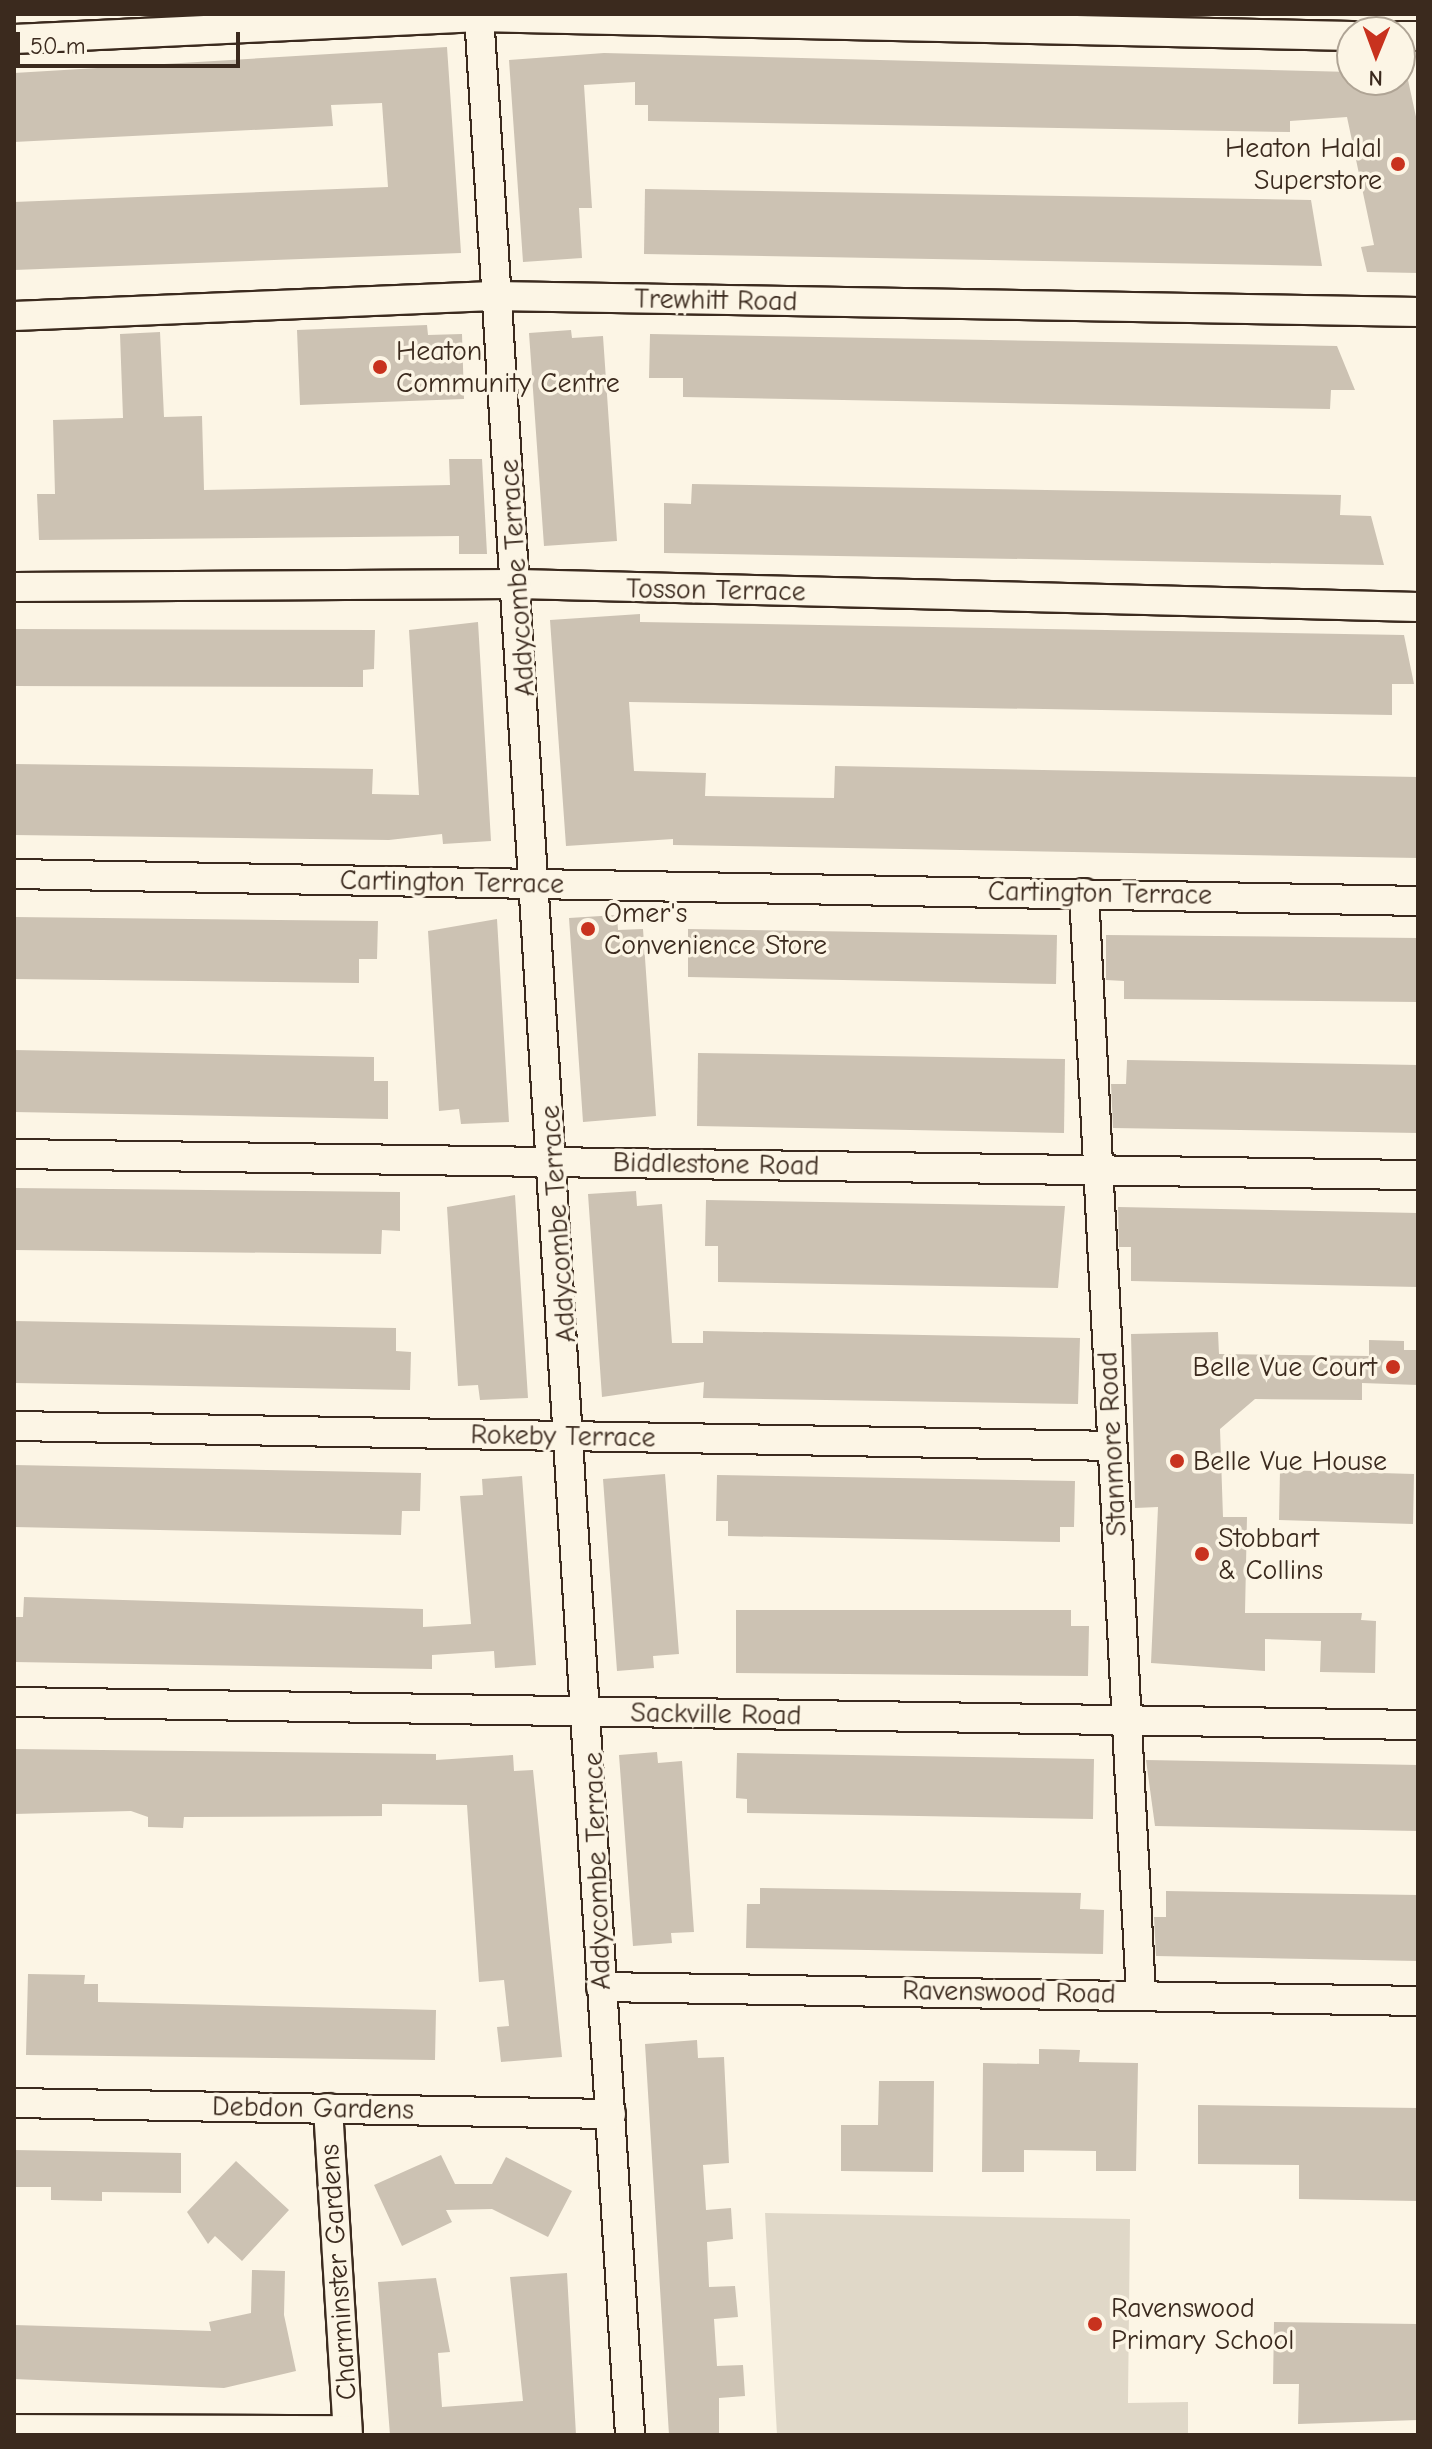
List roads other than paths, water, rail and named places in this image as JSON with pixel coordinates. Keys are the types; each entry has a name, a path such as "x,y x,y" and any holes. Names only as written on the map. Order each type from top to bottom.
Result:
{"street":[{"path":"14,39 479,16 1336,36"},
{"name":"Addycombe Terrace","path":"479,16 590,1712 601,1987 630,2435"},
{"name":"Trewhitt Road","path":"14,316 499,296 1418,312"},
{"name":"Tosson Terrace","path":"14,587 518,584 1418,607"},
{"name":"Cartington Terrace","path":"14,874 1418,901"},
{"name":"Stanmore Road","path":"1084,893 1141,1994"},
{"name":"Biddlestone Road","path":"14,1154 1418,1175"},
{"name":"Rokeby Terrace","path":"14,1426 1112,1446"},
{"name":"Sackville Road","path":"14,1702 1418,1725"},
{"name":"Ravenswood Road","path":"601,1987 1418,2001"},
{"name":"Debdon Gardens","path":"14,2103 611,2114"},
{"name":"Charminster Gardens","path":"328,2108 348,2433"},
{"path":"14,2429 348,2433"}],"place":[{"name":"Heaton Halal Superstore","path":"1398,164"},
{"name":"Heaton Community Centre","path":"380,367"},
{"name":"Omer's Convenience Store","path":"588,929"},
{"name":"Belle Vue Court","path":"1393,1367"},
{"name":"Belle Vue House","path":"1177,1461"},
{"name":"Stobbart & Collins","path":"1202,1554"},
{"name":"Ravenswood Primary School","path":"1095,2324"}]}
